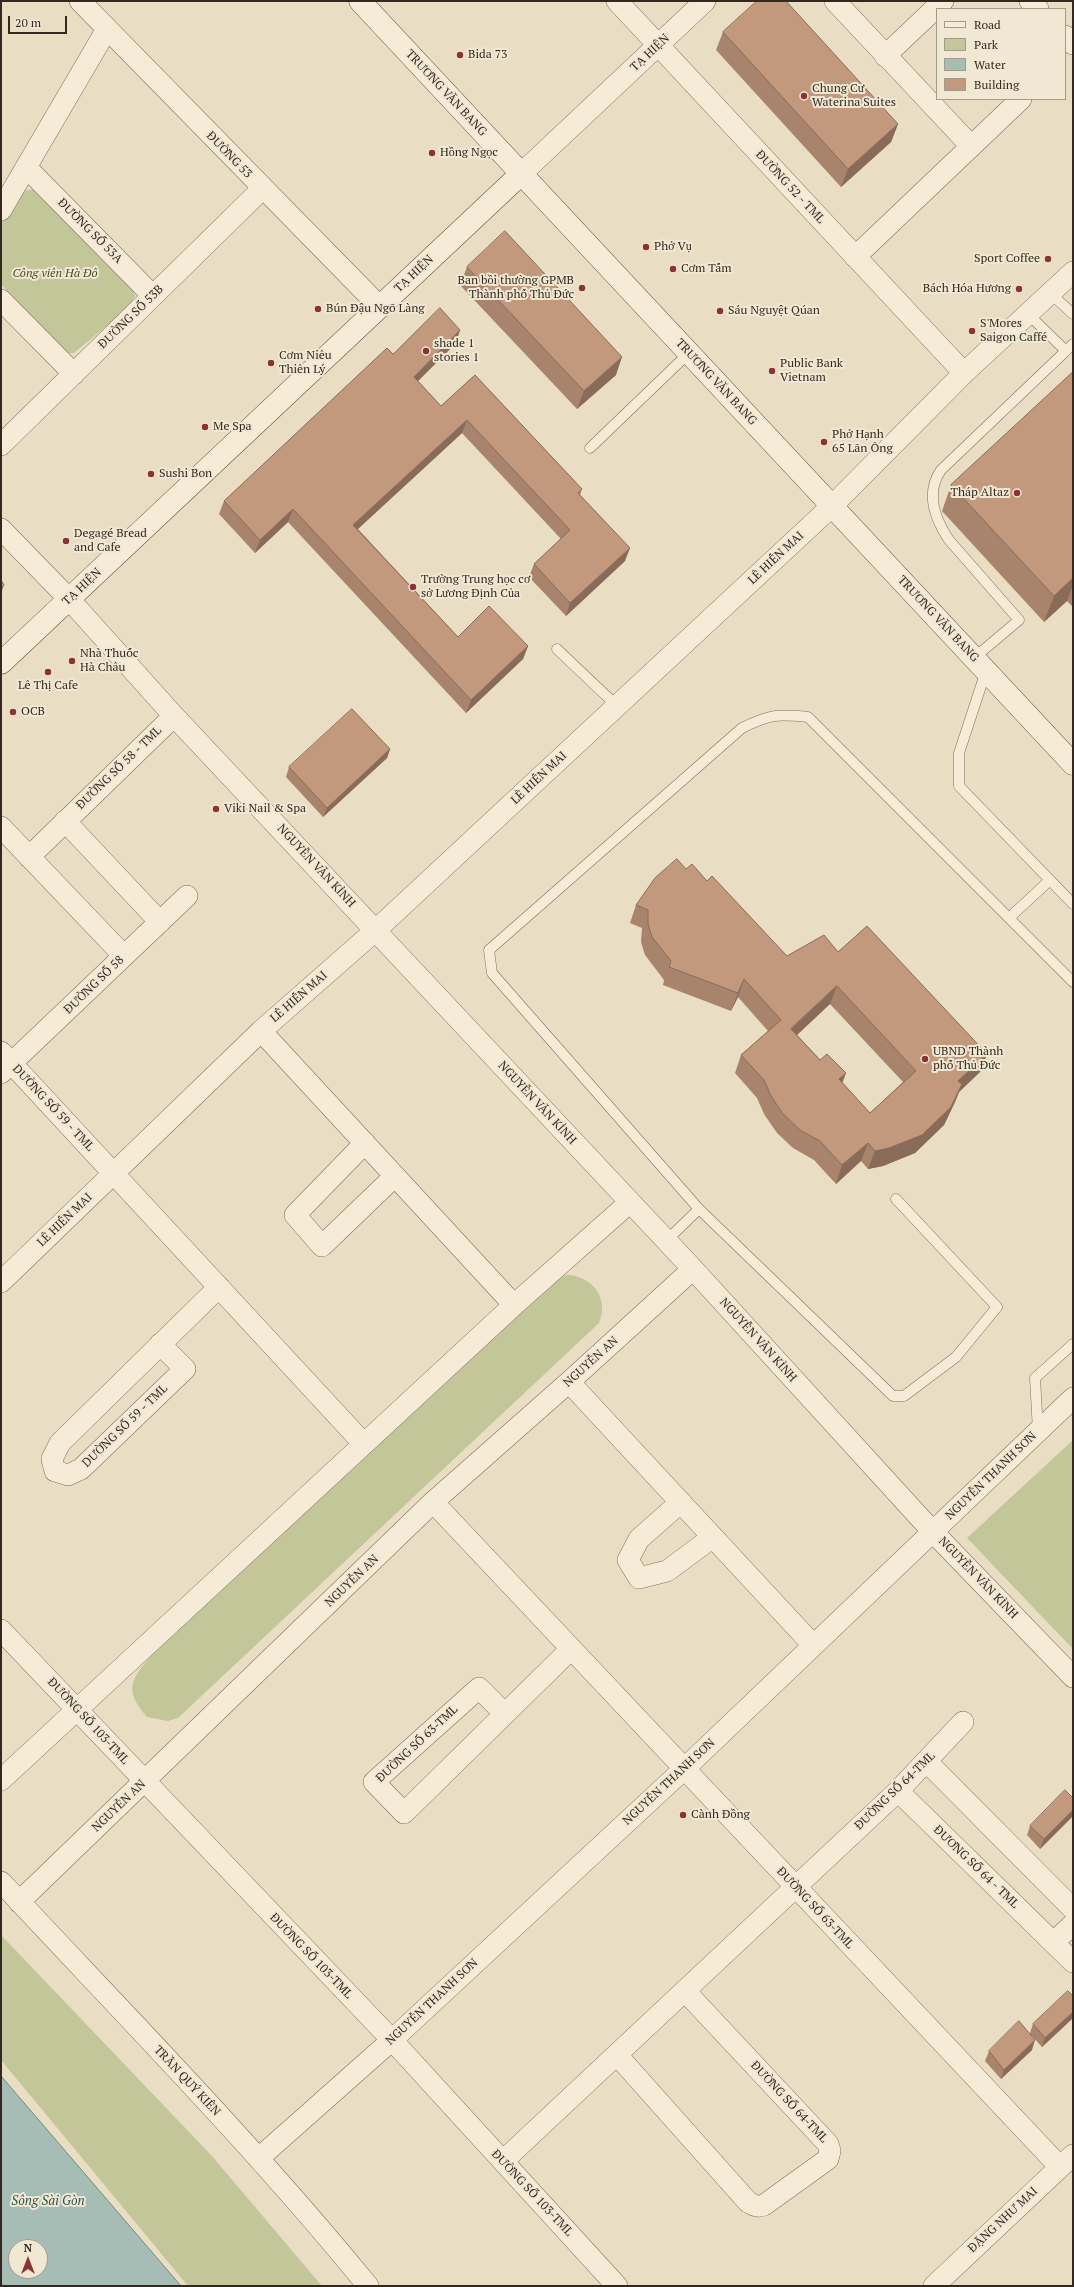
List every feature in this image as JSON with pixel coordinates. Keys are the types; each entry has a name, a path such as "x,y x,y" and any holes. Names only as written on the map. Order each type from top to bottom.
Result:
{"street":[{"name":"ĐƯỜNG 53","path":"80,1 262,189 380,307"},
{"name":"TRƯƠNG VĂN BANG","path":"360,1 1073,764"},
{"name":"ĐƯỜNG 52 - TML","path":"617,1 855,258 964,373"},
{"name":"TẠ HIỆN","path":"1,663 705,1"},
{"path":"835,1 971,146"},
{"path":"885,56 943,1"},
{"path":"1,210 107,29"},
{"path":"855,258 1021,100"},
{"name":"ĐƯỜNG SỐ 53A","path":"26,167 153,296"},
{"name":"ĐƯỜNG SỐ 53B","path":"1,446 262,189"},
{"name":"LÊ HIẾN MAI","path":"1,1282 261,1031 376,930 832,506 964,373 1073,272"},
{"path":"1,300 74,374"},
{"name":"NGUYỄN VĂN KỈNH","path":"1,529 69,599 174,716 376,930 629,1203 693,1269 934,1532 1073,1677"},
{"name":"ĐƯỜNG SỐ 58 - TML","path":"29,857 174,716"},
{"path":"65,821 160,922"},
{"path":"1,827 124,956"},
{"name":"ĐƯỜNG SỐ 58","path":"5,1063 124,956 187,896"},
{"path":"261,1031 514,1305"},
{"name":"DƯỜNG SỐ 59 - TML","path":"5,1063 114,1173 364,1444"},
{"path":"365,1143 295,1215 322,1246 395,1176"},
{"path":"1,1780 514,1305 629,1203"},
{"name":"NGUYỄN AN","path":"19,1902 433,1502 569,1382 693,1269"},
{"name":"DƯỜNG SỐ 59 - TML","path":"160,1344 185,1369 81,1469 68,1476 55,1471 52,1459 60,1443 160,1344 219,1287"},
{"path":"569,1382 813,1645"},
{"name":"NGUYỄN THANH SƠN","path":"259,2158 392,2040 684,1769 1073,1398"},
{"name":"ĐƯỜNG SỐ 63-TML","path":"433,1502 795,1886 1066,2161"},
{"path":"681,1502 639,1540 628,1560 639,1578 667,1571 713,1536"},
{"name":"ĐƯỜNG SỐ 103-TML","path":"1,1630 392,2040 617,2286"},
{"name":"ĐƯỜNG SỐ 63-TML","path":"505,1714 479,1688 374,1782 404,1813 505,1714 571,1649"},
{"name":"ĐƯỜNG SỐ 64-TML","path":"503,2161 898,1791 927,1762 963,1722"},
{"path":"927,1762 1073,1909"},
{"name":"ĐƯƠNG SỐ 64 - TML","path":"898,1791 1073,1962"},
{"name":"TRẦN QUÝ KIÊN","path":"1,1882 259,2158 313,2219 368,2286"},
{"path":"1054,1942 1073,1924"},
{"name":"ĐƯỜNG SỐ 64-TML","path":"617,2055 752,2205 759,2207 764,2205 828,2159 830,2151 828,2144 685,1991"},
{"name":"ĐẶNG NHƯ MAI","path":"934,2286 1066,2161"}],"lane":[{"path":"1050,293 1073,314"},
{"path":"1028,314 1069,347 947,465 935,479 934,507 940,527 949,540 1019,620 980,665 959,753 959,786 1073,904"},
{"path":"590,448 689,353"},
{"path":"557,649 617,706"},
{"path":"896,1200 997,1307 956,1357 904,1396 893,1396 699,1209 492,972 489,950 742,728 766,716 781,715 808,717 1073,982"},
{"path":"1009,918 1050,880"},
{"path":"666,1241 699,1209"},
{"path":"1038,1431 1035,1378 1073,1344"}],"green space":[{"name":"Công viên Hà Đô","path":"34,189 132,288 135,296 129,307 74,353 64,353 1,284 1,223 23,191"},
{"path":"568,1275 585,1280 597,1291 602,1306 602,1314 599,1323 178,1718 168,1721 147,1717 136,1701 132,1688 137,1674 149,1658 556,1278"},
{"path":"1073,1440 1073,1649 967,1538"},
{"path":"1,1935 211,2155 322,2286 188,2286 1,2060"}],"water":[{"name":"Sông Sài Gòn","path":"1,2076 181,2286 1,2286"}],"building":[{"name":"Chung Cư Waterina Suites","path":"757,1 786,1 898,124 848,169 723,32"},
{"path":"505,231 622,357 584,391 467,267"},
{"path":"440,308 460,330 414,377 441,406 475,375 582,489 578,493 630,548 570,603 534,564 570,530 467,420 353,525 458,637 489,606 528,646 471,700 293,509 260,540 224,501 387,348 393,354"},
{"path":"1073,372 1073,578 1054,596 951,485"},
{"path":"1,580 4,585 1,588"},
{"path":"352,709 390,749 327,808 289,767"},
{"path":"677,859 686,869 692,864 707,881 712,876 787,956 824,935 838,952 867,926 987,1054 958,1081 962,1084 951,1107 922,1135 889,1148 875,1151 868,1143 842,1165 820,1141 800,1130 783,1114 771,1096 764,1080 741,1055 781,1020 744,979 738,993 669,967 671,961 652,937 648,924 648,910 636,905 655,878","holes":["837,986 916,1071 870,1113 839,1079 846,1073 827,1054 820,1060 791,1029"]},
{"path":"1065,1790 1073,1798 1073,1810 1044,1839 1030,1826"},
{"path":"1068,1991 1073,1996 1073,2012 1045,2038 1033,2024"},
{"path":"1019,2021 1035,2040 1004,2070 989,2051"}],"place":[{"name":"Bida 73","path":"460,55"},
{"name":"Chung Cư Waterina Suites","path":"804,96"},
{"name":"Hồng Ngọc","path":"432,153"},
{"name":"Phở Vụ","path":"646,247"},
{"name":"Sport Coffee","path":"1048,259"},
{"name":"Cơm Tấm","path":"673,269"},
{"name":"Ban bồi thường GPMB Thành phố Thủ Đức","path":"582,288"},
{"name":"Bách Hóa Hương","path":"1019,289"},
{"name":"Bún Đậu Ngõ Làng","path":"318,309"},
{"name":"Sáu Nguyệt Qúan","path":"720,311"},
{"name":"S'Mores Saigon Caffé","path":"972,331"},
{"name":"shade 1 stories 1","path":"426,351"},
{"name":"Cơm Niêu Thiên Lý","path":"271,363"},
{"name":"Public Bank Vietnam","path":"772,371"},
{"name":"Me Spa","path":"205,427"},
{"name":"Phở Hạnh 65 Lãn Ông","path":"824,442"},
{"name":"Sushi Bon","path":"151,474"},
{"name":"Tháp Altaz","path":"1017,493"},
{"name":"Degagé Bread and Cafe","path":"66,541"},
{"name":"Trường Trung học cơ sở Lương Định Của","path":"413,587"},
{"name":"Nhà Thuốc Hà Châu","path":"72,661"},
{"name":"Lê Thị Cafe","path":"48,672"},
{"name":"OCB","path":"13,712"},
{"name":"Viki Nail & Spa","path":"216,809"},
{"name":"UBND Thành phố Thủ Đức","path":"925,1059"},
{"name":"Cành Đồng","path":"683,1815"}]}
